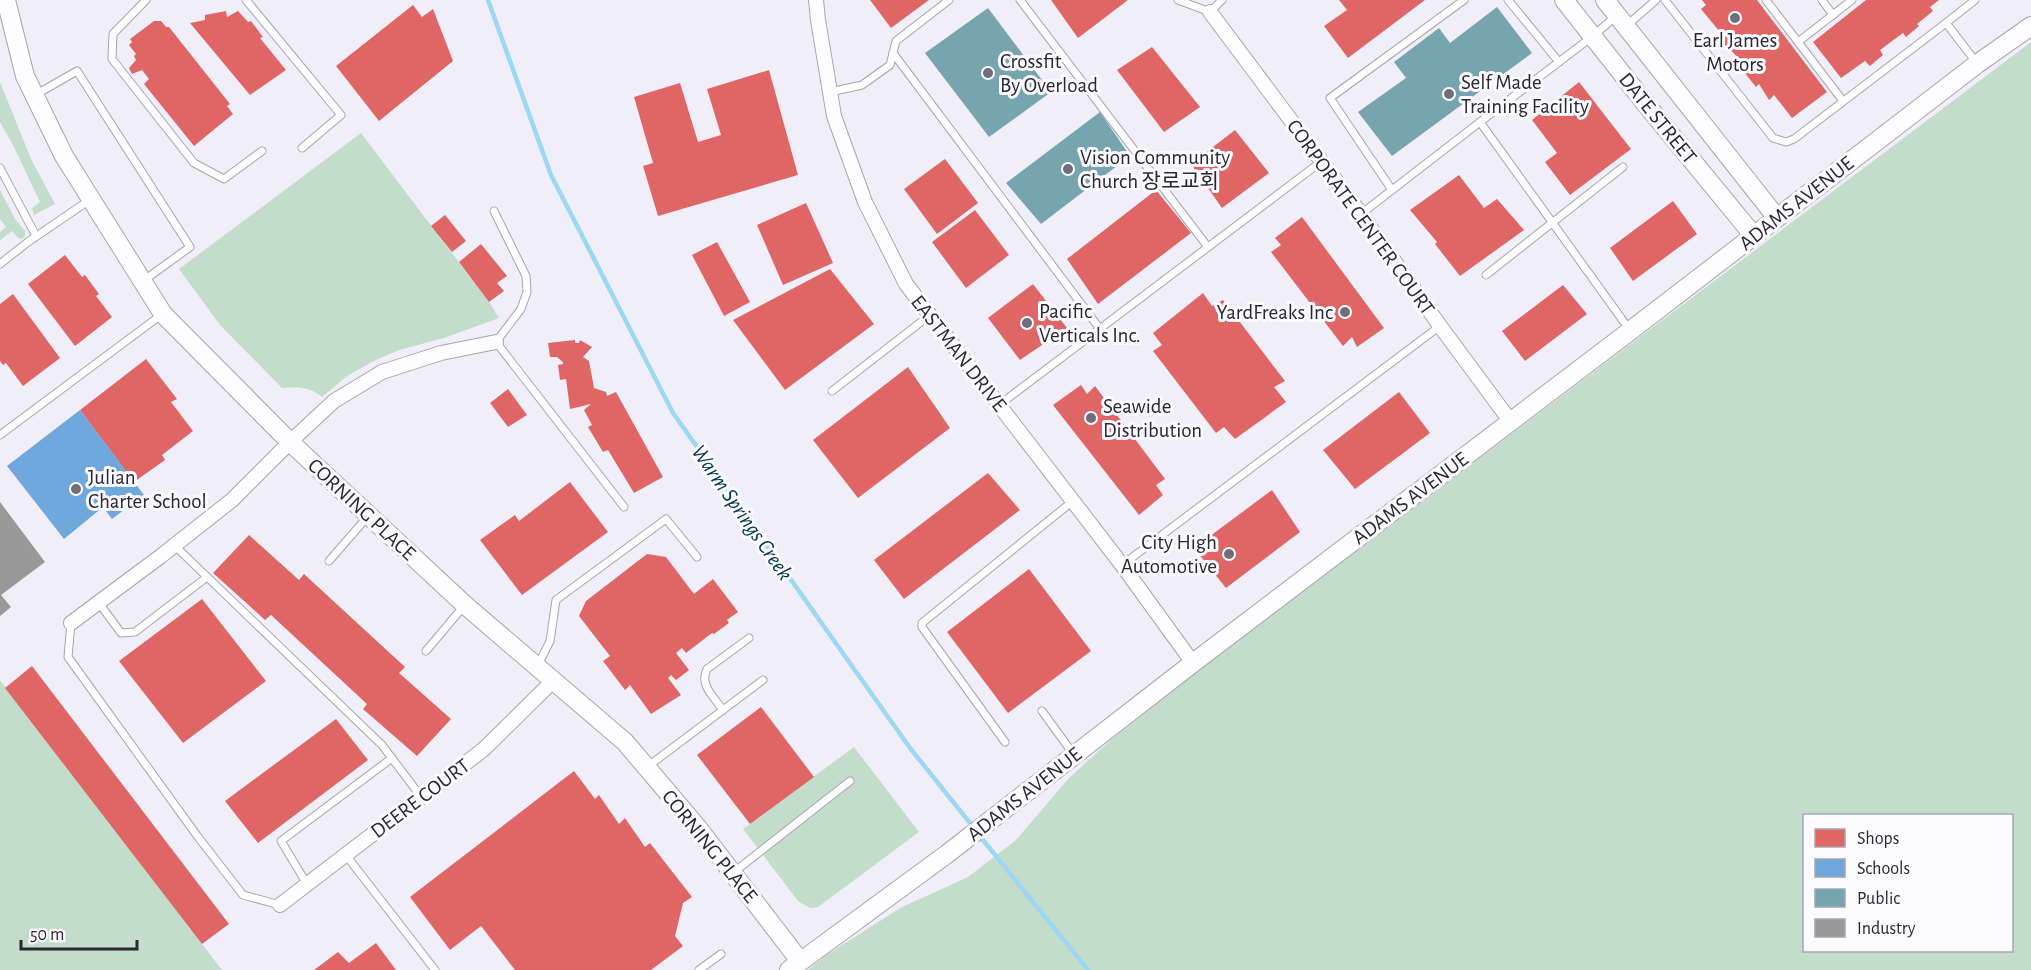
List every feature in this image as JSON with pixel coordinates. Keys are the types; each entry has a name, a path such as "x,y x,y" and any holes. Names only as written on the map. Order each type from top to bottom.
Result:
{"street":[{"name":"CORNING PLACE","path":"6,0 25,76 64,156 163,314 290,442 465,605 552,682 625,742 734,872 795,965"},
{"name":"EASTMAN DRIVE","path":"816,0 834,116 866,202 906,284 1122,565 1193,663"},
{"name":"DATE STREET","path":"1564,0 1754,236"},
{"name":"DATE STREET","path":"1605,0 1778,218"},
{"name":"CORPORATE CENTER COURT","path":"1210,12 1361,213 1511,422"},
{"name":"ADAMS AVENUE","path":"795,965 947,854 1193,663 1977,64 2031,26"},
{"path":"71,624 232,500 334,401 382,372 441,353 496,342"},
{"name":"DEERE COURT","path":"280,905 422,798 484,748 552,682"}],"lane":[{"path":"146,0 113,34 112,59 194,163 224,178 262,151"},
{"path":"246,0 340,115 302,148"},
{"path":"830,92 862,85 890,65 896,41 949,0"},
{"path":"1020,0 1208,247"},
{"path":"1178,0 1210,12 1222,0"},
{"path":"1392,190 1330,99 1464,0"},
{"path":"1509,0 1559,62"},
{"path":"1361,213 1593,36 1656,0"},
{"path":"1665,0 1773,138 1786,142 1794,139 1975,0"},
{"path":"1766,0 1843,101"},
{"path":"1822,0 1833,15"},
{"path":"1798,42 1852,0"},
{"path":"1946,22 1977,64"},
{"path":"893,53 1100,328"},
{"path":"35,95 78,71 190,247 143,281"},
{"path":"1480,122 1630,331"},
{"path":"999,405 1322,161"},
{"path":"1486,275 1623,167"},
{"path":"0,168 36,236"},
{"path":"0,264 36,236 91,199"},
{"path":"494,212 526,276 527,292 521,309 496,342 624,507"},
{"path":"0,435 163,314"},
{"path":"832,391 930,315"},
{"path":"1122,565 1440,326"},
{"path":"1005,742 922,627 922,623 1073,501"},
{"path":"329,561 369,515"},
{"path":"537,667 550,640 556,600 666,519 697,557"},
{"path":"174,546 382,745 422,798"},
{"path":"99,603 121,633 135,632 207,577"},
{"path":"426,651 465,605"},
{"path":"71,624 68,657 198,837 243,895 280,905"},
{"path":"723,710 705,684 703,676 706,669 748,638"},
{"path":"646,768 763,680"},
{"path":"1042,711 1074,755"},
{"path":"307,884 281,841 392,758"},
{"path":"734,872 850,781"},
{"path":"345,854 435,970"},
{"path":"699,970 721,954"}],"green space":[{"path":"2031,42 2031,970 808,970 828,954 902,907 968,877 1016,840 1069,778 1112,739 1225,650"},
{"path":"0,82 31,159 55,204 34,215 32,208 40,202 0,122"},
{"path":"361,133 499,318 444,338 399,350 374,361 347,376 322,397 304,388 282,388 220,325 179,269"},
{"path":"0,190 15,219 25,231 22,239 12,231 0,240 0,232 6,227 0,219"},
{"path":"0,680 202,944 222,970 0,970"},
{"path":"854,747 919,832 818,907 810,908 798,901 743,829"}],"building: Shops":[{"path":"870,0 929,0 891,28"},
{"path":"1051,0 1128,0 1078,38"},
{"path":"1339,0 1425,0 1348,58 1324,26 1347,10"},
{"path":"1702,0 1757,0 1827,92 1792,118 1774,95 1769,100 1759,84 1756,87 1744,72 1749,70 1729,48 1727,51 1715,36 1720,32 1701,9 1706,5"},
{"path":"1866,0 1939,0 1930,7 1933,11 1917,24 1919,26 1906,37 1903,33 1880,50 1883,55 1870,66 1865,61 1841,78 1813,42"},
{"path":"413,5 422,17 433,9 453,61 379,121 336,66"},
{"path":"226,11 227,17 238,11 248,22 251,21 263,37 260,38 286,70 250,95 190,23 205,20 205,15"},
{"path":"154,21 161,21 169,27 230,104 227,106 233,114 194,146 144,84 149,79 142,70 132,74 129,68 136,60 134,56 136,54 129,45 132,42 130,39"},
{"path":"1152,47 1200,107 1164,132 1117,70"},
{"path":"769,70 798,175 658,216 643,166 653,163 634,97 680,83 698,142 721,135 707,89"},
{"path":"1579,82 1631,149 1570,195 1545,162 1557,153 1532,120"},
{"path":"1235,130 1269,173 1222,208 1191,164"},
{"path":"945,159 978,203 937,234 904,189"},
{"path":"1459,175 1484,208 1497,199 1524,230 1460,276 1435,244 1437,242 1410,210"},
{"path":"1156,190 1191,233 1098,304 1067,259"},
{"path":"1673,201 1697,234 1633,281 1610,248"},
{"path":"806,203 833,263 783,285 757,225"},
{"path":"975,210 1009,255 966,288 932,242"},
{"path":"445,215 466,241 452,252 431,226"},
{"path":"1302,217 1384,328 1357,347 1352,337 1343,346 1271,252 1281,245 1275,238"},
{"path":"717,242 750,302 724,316 692,255"},
{"path":"481,244 507,276 497,283 504,291 489,302 459,262"},
{"path":"65,255 82,277 85,275 99,294 96,296 112,317 75,346 28,284"},
{"path":"830,269 874,324 785,390 733,320"},
{"name":"Pacific Verticals Inc.","path":"1033,284 1067,328 1020,360 988,318"},
{"path":"1563,285 1587,314 1525,361 1502,331"},
{"path":"1203,293 1212,306 1223,300 1285,381 1274,387 1286,402 1235,439 1224,427 1216,433 1153,351 1162,345 1153,333"},
{"path":"13,294 60,358 23,386 6,363 3,365 0,361 0,304"},
{"path":"575,340 575,343 579,343 580,340 592,347 583,357 589,361 594,388 606,392 607,396 616,392 663,477 634,493 608,450 603,452 588,427 592,425 584,410 591,404 570,409 566,379 560,380 558,365 563,362 557,357 550,357 548,343"},
{"path":"146,359 177,399 171,402 193,431 162,455 165,460 134,482 80,410"},
{"path":"908,367 950,428 858,498 813,440"},
{"path":"1081,385 1087,394 1095,386 1165,479 1156,485 1163,495 1139,515 1053,405"},
{"path":"508,389 527,415 508,427 490,403"},
{"path":"1399,392 1430,433 1355,489 1323,450"},
{"path":"988,473 1020,510 904,599 874,560"},
{"path":"570,482 608,532 522,595 480,540 515,515 519,521"},
{"path":"1272,490 1300,532 1226,588 1194,548"},
{"path":"249,535 299,580 304,574 405,667 399,673 451,719 417,756 363,709 367,704 271,615 265,620 213,573"},
{"path":"647,554 666,557 694,594 713,579 738,612 727,620 729,623 686,653 682,648 676,653 689,670 676,680 671,675 668,678 681,695 651,714 630,685 625,690 603,661 610,656 579,616 586,601"},
{"path":"1029,569 1091,651 1008,713 947,632"},
{"path":"202,599 266,681 183,743 119,661"},
{"path":"32,666 229,924 202,944 5,688"},
{"path":"761,707 814,777 750,824 697,755"},
{"path":"336,719 368,760 258,843 225,801"},
{"path":"574,771 595,799 599,795 619,824 625,818 645,847 650,843 692,897 683,903 675,936 683,946 651,970 515,970 481,926 450,950 410,897"},
{"path":"376,943 396,970 314,970 338,952 349,963"}],"building: Schools":[{"path":"80,410 144,495 112,519 103,507 64,539 7,466"}],"building: Public":[{"path":"1497,7 1532,53 1392,156 1358,112 1406,78 1394,62 1439,28 1450,43"},
{"name":"Crossfit By Overload","path":"988,8 1051,92 989,137 925,53"},
{"name":"Vision Community Church 장로교회","path":"1100,112 1130,156 1041,224 1006,183"}],"building: Industry":[{"path":"0,502 45,562 1,595 11,607 0,616"}],"waterway":[{"name":"Warm Springs Creek","path":"488,0 551,175 673,413 910,748 974,828"},
{"name":"Warm Springs Creek","path":"979,835 1088,970"}],"place":[{"name":"Earl James Motors","path":"1735,18"},
{"name":"Crossfit By Overload","path":"988,73"},
{"name":"Self Made Training Facility","path":"1449,94"},
{"name":"Vision Community Church 장로교회","path":"1068,169"},
{"name":"YardFreaks Inc","path":"1345,312"},
{"name":"Pacific Verticals Inc.","path":"1027,323"},
{"name":"Seawide Distribution","path":"1091,418"},
{"name":"Julian Charter School","path":"76,489"},
{"name":"City High Automotive","path":"1229,554"}]}
